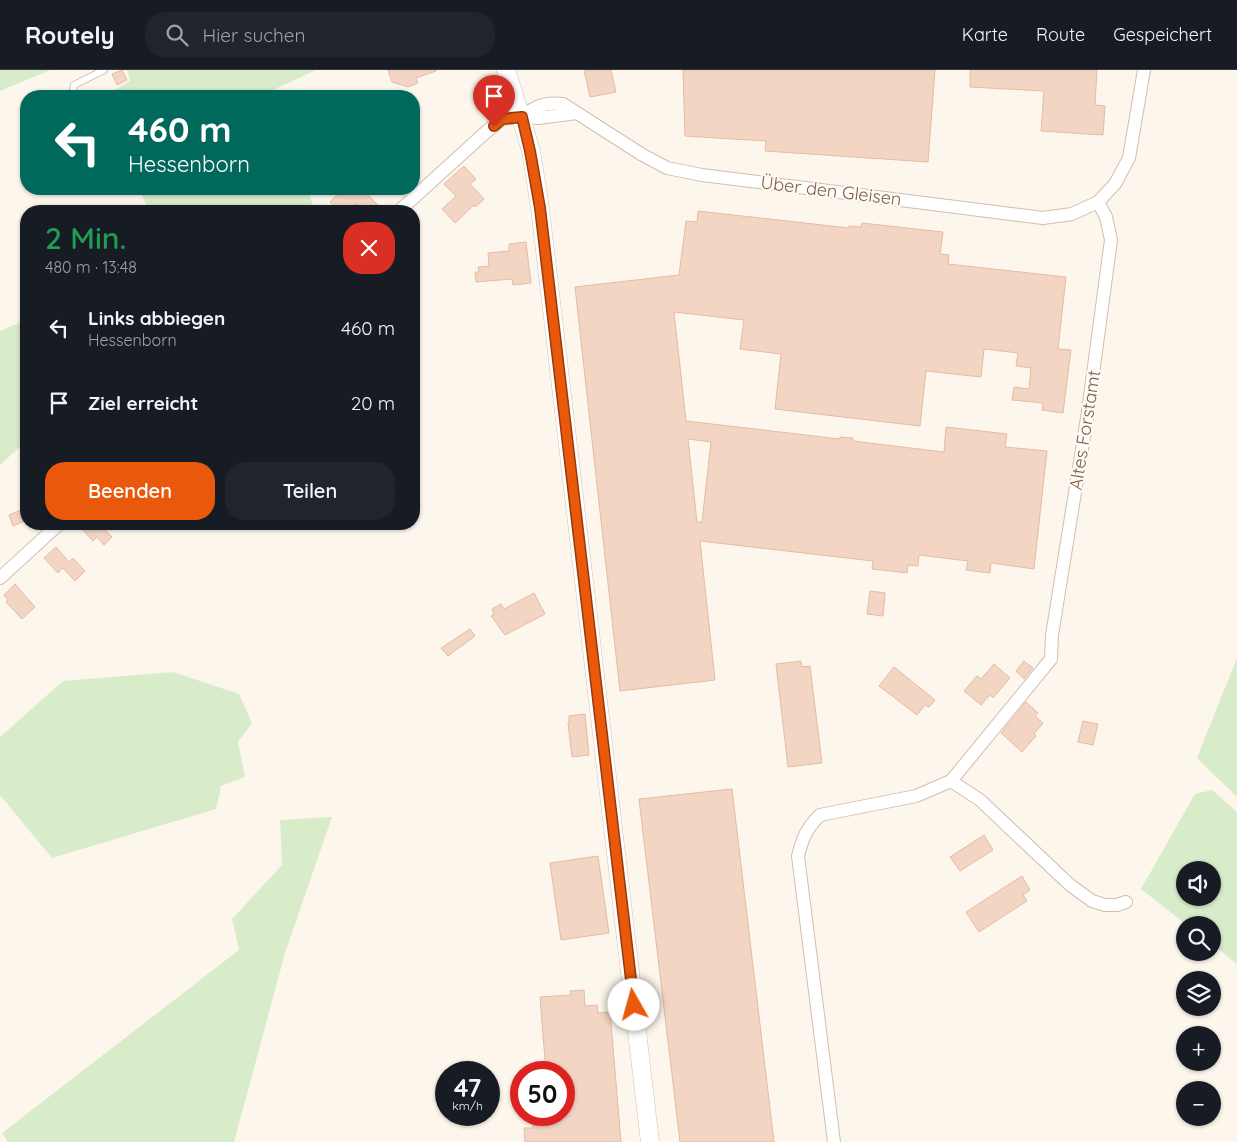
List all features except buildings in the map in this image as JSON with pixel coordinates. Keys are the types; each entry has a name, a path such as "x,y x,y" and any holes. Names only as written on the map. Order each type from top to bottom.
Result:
{"main road":[{"path":"506,70 522,117 530,151 541,218 650,1142"}],"street":[{"path":"1098,202 1115,184 1129,158 1144,70"},
{"name":"Über den Gleisen","path":"420,193 502,119 538,118 577,113 641,154 667,168 702,175 1043,218 1072,214 1098,202"},
{"name":"Über den Gleisen","path":"407,205 418,195"},
{"name":"Altes Forstamt","path":"951,781 1051,659 1052,635 1087,418 1111,240 1106,217 1098,202"},
{"path":"0,578 52,530"},
{"path":"834,1142 798,856 804,835 810,825 820,815 916,796 951,781 980,800 1070,885 1092,901 1105,905 1117,905 1126,902"}],"lane":[{"path":"73,90 74,85 104,70"}],"green space":[{"path":"0,70 50,70 0,91"},
{"path":"127,70 316,70 273,90 114,90 130,81"},
{"path":"142,195 309,195 313,205 146,205"},
{"path":"20,323 20,447 0,465 0,331"},
{"path":"1237,658 1237,797 1197,758"},
{"path":"173,672 239,694 252,723 238,742 245,777 221,786 216,809 52,858 0,795 0,737 63,681"},
{"path":"1212,790 1237,812 1237,964 1221,951 1221,916 1176,916 1141,889 1195,794"},
{"path":"332,817 285,953 234,1142 8,1142 2,1133 239,950 232,919 282,865 280,820"}],"route":[{"path":"494,126 502,119 522,117 540,208 634,1005"}]}
